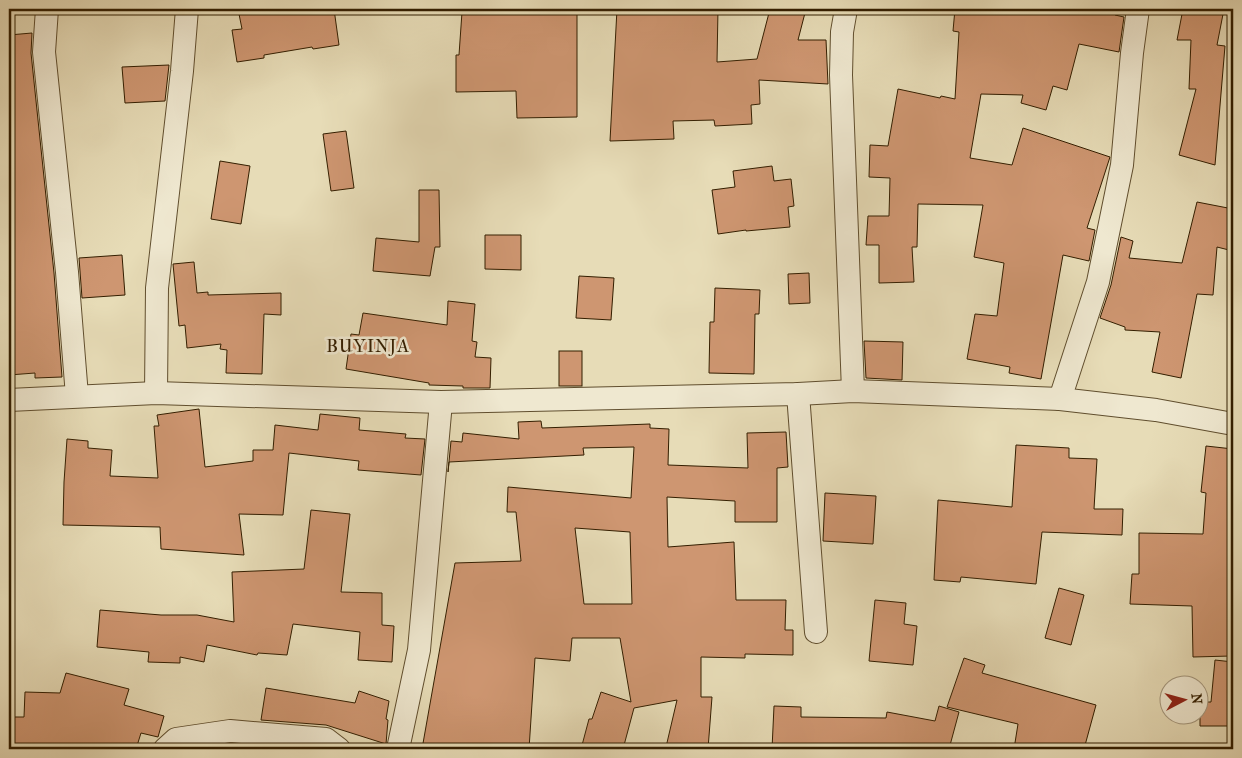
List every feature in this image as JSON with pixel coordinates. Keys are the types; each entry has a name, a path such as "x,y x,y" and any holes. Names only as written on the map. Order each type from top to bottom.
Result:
{"street":[{"path":"47,9 44,52 67,272 77,396"},
{"path":"156,392 157,288 188,9"},
{"path":"846,9 842,32 841,75 853,391"},
{"path":"1060,399 1098,282 1122,166 1132,53 1138,9"},
{"path":"9,400 156,392 441,402 798,394 853,391 1060,399 1156,410 1233,424"},
{"path":"798,394 816,632"},
{"path":"398,749 419,650 441,402"},
{"path":"165,749 176,739 230,731 326,739 339,749"}],"building":[{"path":"238,9 334,9 339,45 313,49 312,47 264,55 264,58 237,62 232,30 242,29"},
{"path":"485,9 573,9 573,12 577,12 577,117 517,118 516,91 456,92 456,55 459,55 462,12 485,14"},
{"path":"617,9 718,9 717,62 757,59 770,9 806,9 798,40 826,40 828,84 759,80 760,104 751,105 752,124 715,126 714,120 673,121 674,139 610,141"},
{"path":"955,9 1117,9 1115,15 1124,17 1119,52 1079,44 1067,90 1053,86 1046,110 1021,103 1023,95 981,94 970,158 1012,165 1023,128 1110,157 1087,228 1095,230 1089,261 1063,255 1041,379 1009,373 1010,367 967,359 975,314 997,316 1004,263 974,257 983,205 918,204 917,247 912,247 914,282 879,283 879,245 866,245 868,216 889,216 890,178 869,177 870,145 888,146 898,89 940,98 941,96 955,99 959,32 953,31"},
{"path":"1183,9 1224,9 1217,45 1225,46 1215,165 1179,155 1196,89 1189,89 1191,40 1177,40"},
{"path":"32,33 31,53 54,273 62,377 35,378 35,373 9,375 9,35"},
{"path":"169,65 165,101 125,103 122,67"},
{"path":"346,131 354,188 331,191 323,134"},
{"path":"220,161 250,166 241,224 211,219"},
{"path":"772,166 774,181 791,179 794,206 788,207 790,227 718,234 712,190 735,187 733,171"},
{"path":"419,190 439,190 440,247 435,247 430,276 373,271 376,238 419,242"},
{"path":"1197,202 1233,209 1233,251 1217,247 1213,295 1197,294 1181,378 1152,372 1160,332 1125,330 1125,327 1100,318 1111,285 1121,237 1133,241 1129,258 1182,263"},
{"path":"485,235 521,235 521,270 485,269"},
{"path":"122,255 125,295 82,298 79,258"},
{"path":"194,262 197,293 208,292 208,295 281,293 281,315 264,314 262,374 226,373 227,350 220,349 221,344 187,348 185,325 179,326 173,264"},
{"path":"809,273 810,303 789,304 788,274"},
{"path":"579,276 614,278 611,320 576,318"},
{"path":"715,288 760,290 759,314 755,314 754,374 709,373 710,322 714,322"},
{"path":"448,301 475,304 472,341 477,342 475,357 491,358 490,388 429,385 429,383 346,369 351,334 359,335 363,313 447,325"},
{"path":"864,341 903,342 902,380 866,378"},
{"path":"559,351 582,351 582,386 559,386"},
{"path":"199,409 205,467 253,461 253,450 273,450 275,425 318,430 320,414 360,418 359,430 406,434 405,438 425,439 421,475 358,470 359,461 289,453 283,515 239,514 244,555 161,549 160,527 63,525 67,439 88,441 88,448 112,450 110,476 158,478 154,426 159,426 157,415"},
{"path":"541,421 542,428 650,424 650,428 669,429 668,465 748,468 747,433 786,432 788,467 777,468 777,522 735,522 735,501 667,497 668,547 734,542 736,600 786,600 785,630 793,630 793,655 745,654 745,658 701,657 701,697 712,697 708,749 666,747 677,700 634,708 623,749 581,749 589,719 592,719 601,692 631,702 620,638 572,638 570,661 535,658 529,749 422,749 455,563 521,561 516,512 507,512 508,487 631,498 634,447 583,448 584,455 449,462 448,472 451,441 462,442 463,433 519,439 518,422","holes":["575,528 630,532 632,604 584,604"]},
{"path":"1016,445 1069,448 1069,458 1097,459 1094,509 1123,509 1122,535 1042,532 1036,584 961,577 960,582 934,580 938,500 1012,507"},
{"path":"1206,446 1233,449 1233,605 1230,605 1231,656 1193,657 1192,606 1130,604 1132,574 1139,574 1139,533 1203,534 1206,493 1201,492"},
{"path":"825,493 876,496 873,544 823,541"},
{"path":"311,510 350,514 341,592 382,593 382,625 394,626 392,662 358,660 360,632 293,624 287,655 258,653 257,655 207,645 204,662 180,657 180,663 148,662 149,652 97,647 100,610 161,615 197,615 234,622 232,572 304,569"},
{"path":"1059,588 1084,595 1071,645 1045,638"},
{"path":"875,600 906,603 904,624 917,626 913,665 869,661"},
{"path":"964,658 985,665 982,673 1096,705 1084,749 1014,749 1018,724 947,707"},
{"path":"1215,660 1233,662 1233,726 1210,726"},
{"path":"66,673 129,689 124,705 164,716 158,737 141,733 136,749 9,749 9,717 24,717 25,692 60,693"},
{"path":"266,688 355,703 359,691 389,701 386,719 388,720 386,744 326,725 261,720"},
{"path":"774,706 801,707 801,717 886,718 887,712 935,721 939,706 959,712 949,749 772,749"}],"district":[{"name":"BUYINJA","path":"368,346"}]}
